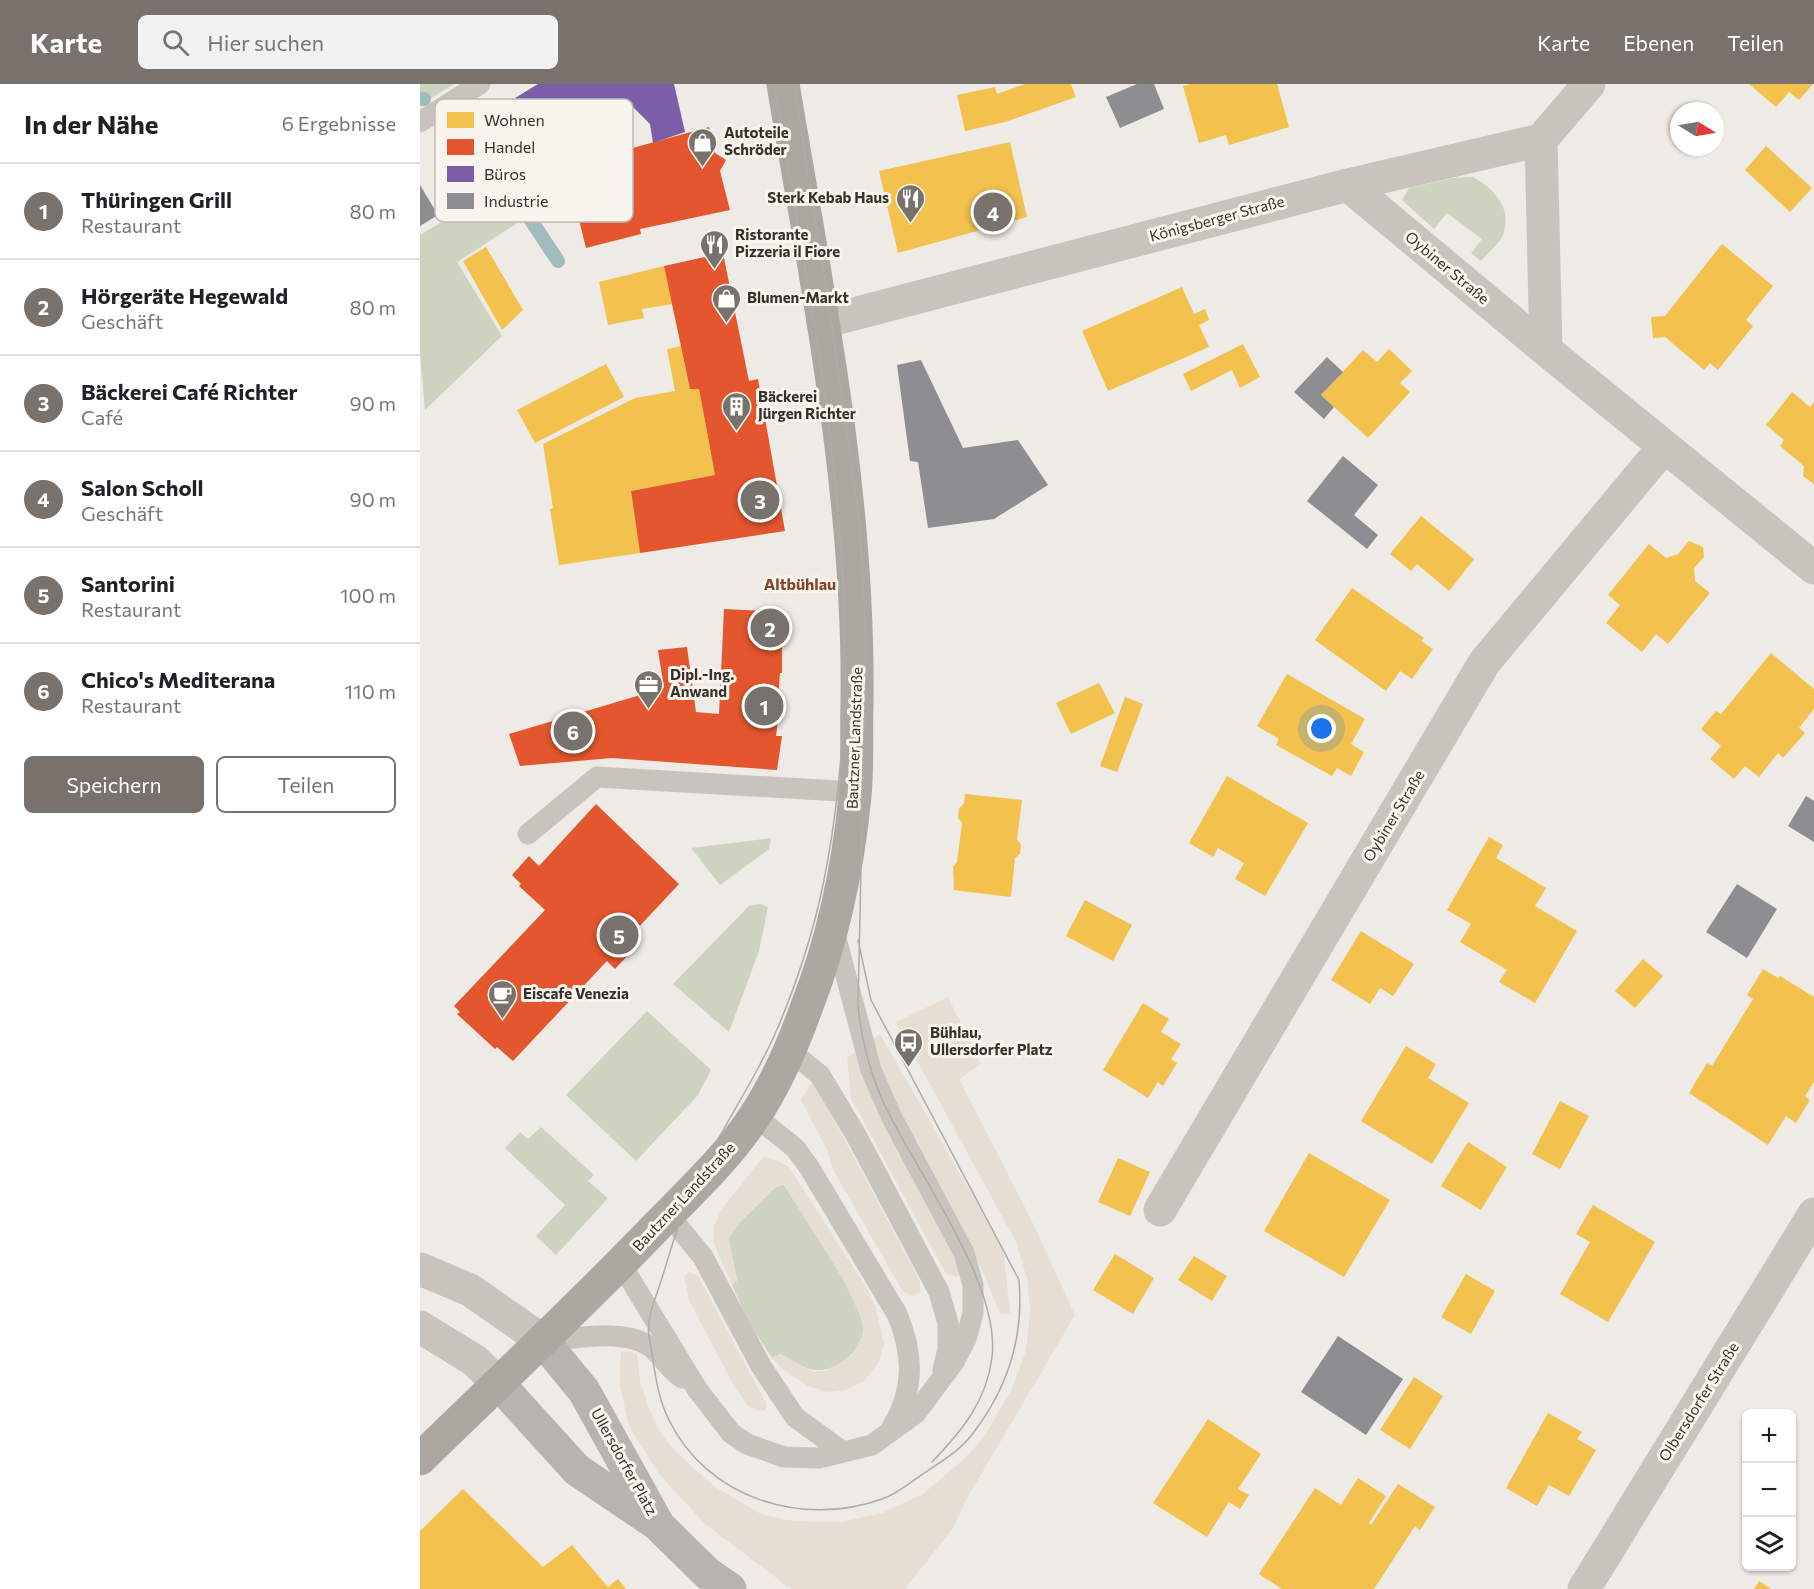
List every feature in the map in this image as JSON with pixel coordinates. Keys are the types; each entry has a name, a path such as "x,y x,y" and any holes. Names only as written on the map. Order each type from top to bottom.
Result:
{"main road":[{"name":"Bautzner Landstraße","path":"420,1460 621,1264 736,1143 755,1116 790,1051 819,974 832,927 844,873 856,792 858,645 852,536 823,322 783,84"},
{"name":"Ullersdorfer Platz","path":"543,1341 584,1391 659,1526"},
{"name":"Ullersdorfer Platz","path":"498,1383 577,1470 659,1526"},
{"path":"659,1526 708,1574 730,1589"}],"street":[{"path":"1546,350 1541,140 1589,84"},
{"name":"Königsberger Straße","path":"823,322 1348,185 1541,140"},
{"name":"Oybiner Straße","path":"1348,185 1663,448 1814,568"},
{"name":"Oybiner Straße","path":"1161,1210 1484,663 1663,448"},
{"name":"Olbersdorfer Straße","path":"1584,1589 1814,1214"},
{"path":"420,1269 470,1290 543,1341"},
{"path":"420,1328 474,1360 498,1383"}],"lane":[{"path":"456,99 480,84"},
{"path":"420,122 435,112"},
{"path":"528,834 597,777 856,792"},
{"path":"621,1264 697,1389 731,1433 747,1444 784,1457 819,1458 872,1445 916,1413 954,1362 966,1339 973,1313 974,1285 964,1253 892,1118 871,1070 832,927"},
{"path":"790,1051 820,1075 857,1137 939,1292 948,1323 948,1348 936,1388"},
{"path":"755,1116 795,1148 809,1167 897,1314 906,1335 911,1365 909,1387 902,1411 889,1432"},
{"path":"668,1214 703,1257 761,1366 795,1418 843,1452"},
{"path":"543,1341 611,1337 635,1340 652,1348 677,1375 697,1389"}],"green space":[{"path":"420,84 454,84 420,105"},
{"path":"1473,177 1488,187 1500,200 1505,217 1503,235 1481,261 1471,253 1482,239 1447,213 1434,229 1402,200 1409,188 1453,178"},
{"path":"442,222 515,222 516,224 457,262 502,336 425,410 420,353 420,235"},
{"path":"771,838 769,849 720,885 691,848"},
{"path":"760,904 768,907 759,951 729,1032 673,984 749,906"},
{"path":"647,1011 711,1070 698,1095 636,1161 566,1095"},
{"path":"541,1127 594,1175 588,1181 608,1198 556,1255 536,1236 565,1205 505,1148 520,1132 528,1139"},
{"path":"784,1185 845,1281 862,1320 863,1333 854,1351 839,1364 823,1370 809,1369 781,1354 772,1358 749,1323 732,1285 737,1280 728,1238 741,1221 776,1187"}],"shaded area":[{"path":"948,997 981,1064 959,1079 1031,1219 1075,1315 966,1500 953,1528 905,1589 791,1589 705,1524 659,1474 629,1426 620,1386 621,1351 637,1353 640,1381 649,1408 659,1431 677,1453 715,1487 761,1514 787,1520 841,1522 882,1513 923,1494 964,1459 983,1438 1012,1389 1026,1350 1030,1313 1028,1282 1016,1242 896,1022"},
{"path":"880,1034 1003,1249 1010,1313 1000,1314 981,1267 880,1080 869,1042"},
{"path":"858,1050 961,1264 961,1273 957,1277 946,1274 851,1098 847,1058"},
{"path":"813,1081 920,1281 920,1292 914,1296 903,1292 832,1168 828,1152 801,1100"},
{"path":"763,1157 776,1160 789,1167 869,1292 876,1309 884,1344 879,1362 864,1381 845,1390 827,1392 808,1386 784,1370 772,1358 781,1354 814,1372 826,1371 842,1363 853,1353 864,1332 862,1319 843,1279 784,1185 776,1187 741,1221 729,1238 737,1281 732,1285 714,1244 714,1226 721,1210"},
{"path":"689,1272 698,1276 766,1403 766,1410 759,1411 747,1405 734,1386 689,1300 684,1277"}],"building: Wohnen":[{"path":"1025,84 1071,84 1076,97 1005,122 965,131 957,95 995,87 997,94"},
{"path":"1191,84 1277,84 1289,127 1229,145 1226,135 1199,143 1183,86"},
{"path":"1749,84 1813,84 1799,100 1789,92 1776,107"},
{"path":"1010,142 1027,217 898,253 879,171"},
{"path":"1766,146 1812,188 1790,212 1745,170"},
{"path":"1722,244 1773,286 1746,320 1753,326 1718,370 1710,363 1704,370 1665,337 1653,338 1651,317 1665,316"},
{"path":"486,247 523,310 502,330 463,261"},
{"path":"664,266 673,304 642,309 644,318 608,325 599,282"},
{"path":"1182,287 1194,314 1205,309 1209,320 1199,325 1209,347 1108,391 1082,331"},
{"path":"1243,344 1260,377 1240,388 1232,370 1191,391 1183,374"},
{"path":"681,346 690,389 699,389 715,475 631,491 640,553 559,565 543,444 635,398 675,391 667,349"},
{"path":"1389,349 1412,371 1400,383 1410,392 1368,438 1321,395 1363,350 1377,362"},
{"path":"606,364 624,397 535,443 517,410"},
{"path":"1792,392 1810,407 1814,402 1814,484 1803,476 1804,466 1780,446 1784,440 1766,425"},
{"path":"1421,516 1474,559 1449,591 1417,564 1411,571 1390,554"},
{"path":"1689,541 1703,547 1704,557 1694,568 1695,581 1710,593 1668,644 1656,634 1642,652 1606,623 1620,605 1608,595 1649,544 1666,558 1678,554"},
{"path":"1352,588 1424,638 1421,641 1433,649 1412,679 1400,671 1386,691 1315,640"},
{"path":"1771,653 1814,689 1814,709 1799,728 1805,733 1783,758 1778,753 1759,777 1745,766 1734,779 1710,759 1721,746 1701,729 1716,711 1721,714"},
{"path":"1287,674 1365,719 1351,744 1364,752 1351,776 1337,768 1332,776 1276,745 1279,739 1257,726"},
{"path":"1099,683 1115,713 1071,734 1056,703"},
{"path":"1125,697 1143,704 1117,772 1100,766"},
{"path":"1227,776 1308,823 1265,896 1235,879 1244,863 1218,848 1213,857 1189,843"},
{"path":"965,794 1022,800 1017,839 1021,845 1020,854 1015,858 1011,897 954,890 953,867 957,862 962,823 958,818 959,809 964,803"},
{"path":"1489,837 1503,845 1496,858 1546,888 1535,906 1577,931 1535,1003 1499,982 1507,970 1460,942 1471,924 1447,910"},
{"path":"1085,900 1132,925 1113,961 1066,936"},
{"path":"1361,931 1414,964 1393,996 1380,988 1370,1004 1331,980"},
{"path":"1643,959 1663,976 1635,1008 1615,991"},
{"path":"1763,969 1778,978 1780,976 1814,997 1814,1082 1805,1096 1810,1100 1796,1123 1786,1116 1768,1145 1689,1093 1707,1063 1712,1066 1753,999 1747,995"},
{"path":"1143,1003 1169,1019 1161,1032 1181,1044 1171,1059 1177,1063 1163,1086 1158,1082 1148,1098 1103,1070"},
{"path":"1406,1046 1436,1064 1428,1078 1469,1103 1432,1164 1361,1121"},
{"path":"1560,1101 1589,1116 1560,1169 1532,1154"},
{"path":"1468,1142 1507,1167 1481,1210 1441,1186"},
{"path":"1309,1153 1390,1200 1344,1277 1264,1231"},
{"path":"1118,1158 1150,1172 1130,1216 1098,1202"},
{"path":"1593,1205 1655,1242 1608,1322 1560,1294 1590,1242 1576,1234"},
{"path":"1115,1254 1154,1278 1133,1314 1093,1290"},
{"path":"1194,1256 1227,1276 1212,1301 1178,1280"},
{"path":"1466,1274 1495,1291 1471,1334 1441,1317"},
{"path":"1414,1377 1443,1396 1410,1449 1380,1430"},
{"path":"1548,1413 1582,1432 1577,1439 1596,1450 1569,1496 1549,1485 1537,1506 1506,1488"},
{"path":"1208,1419 1261,1454 1238,1489 1249,1495 1240,1509 1229,1502 1207,1537 1153,1503"},
{"path":"1358,1478 1386,1496 1369,1523 1371,1525 1398,1484 1435,1507 1420,1530 1415,1526 1374,1589 1282,1589 1259,1574 1315,1488 1341,1505"},
{"path":"463,1489 543,1567 572,1545 608,1587 618,1579 626,1589 420,1589 420,1531"},
{"path":"1759,1581 1771,1589 1754,1589"}],"building: Handel":[{"path":"709,127 715,153 726,160 720,171 730,210 640,229 641,234 586,248 580,222 633,222 633,148"},
{"name":"Bäckerei Jürgen Richter","path":"723,253 749,381 758,379 785,531 640,553 631,491 715,475 699,389 690,389 664,266"},
{"path":"724,609 782,612 782,673 780,673 778,700 775,700 773,719 778,720 776,736 782,736 777,770 612,758 520,766 509,734 664,688 658,650 687,647 696,712 719,714"},
{"path":"596,804 679,884 622,945 631,952 615,969 607,961 513,1061 497,1047 495,1049 457,1014 460,1012 454,1006 545,910 519,886 521,884 512,875 529,856 539,866"}],"building: Büros":[{"path":"538,84 674,84 685,132 653,143 650,124 633,107 633,99 515,98"}],"building: Industrie":[{"path":"1137,84 1154,84 1164,109 1120,128 1106,97"},
{"path":"420,185 435,210 435,217 420,226"},
{"path":"1327,357 1343,372 1321,395 1334,407 1324,419 1294,392"},
{"path":"921,360 963,448 1018,440 1048,485 994,519 928,528 918,462 910,461 897,365"},
{"path":"1343,456 1378,485 1354,515 1378,535 1367,549 1307,501"},
{"path":"1806,796 1814,801 1814,842 1788,826"},
{"path":"1737,884 1777,909 1747,958 1706,932"},
{"path":"1338,1336 1403,1379 1366,1435 1301,1392"}],"waterway":[{"path":"532,222 558,261"}],"tram line":[{"path":"774,84 807,277 834,473 842,571 845,669 840,767 823,884 814,923 795,982 771,1042 702,1168 687,1201 652,1308 648,1329 661,1400 669,1420 686,1447 707,1469 732,1487 760,1500 789,1507 820,1510 851,1507 893,1494 944,1460 969,1439 986,1415 1004,1379 1016,1341 1019,1321 1019,1280 871,1000 858,940"},
{"path":"794,84 831,320 860,527 866,640 858,1005 861,1029 872,1074 881,1097 969,1260 983,1294 991,1327 992,1357 985,1388 971,1415 932,1462"}],"place":[{"name":"Autoteile Schröder","path":"703,168"},
{"name":"Salon Scholl","path":"993,212"},
{"name":"Sterk Kebab Haus","path":"910,224"},
{"name":"Ristorante Pizzeria il Fiore","path":"714,270"},
{"name":"Blumen-Markt","path":"726,324"},
{"name":"Bäckerei Jürgen Richter","path":"737,432"},
{"name":"Bäckerei Café Richter","path":"760,500"},
{"name":"Hörgeräte Hegewald","path":"770,628"},
{"name":"Thüringen Grill","path":"764,706"},
{"name":"Dipl.-Ing. Anwand","path":"649,710"},
{"name":"Chico's Mediterana","path":"573,731"},
{"name":"Santorini","path":"619,935"},
{"name":"Eiscafe Venezia","path":"502,1020"},
{"name":"Bühlau, Ullersdorfer Platz","path":"909,1068"}],"district":[{"name":"Altbühlau","path":"800,584"}]}
